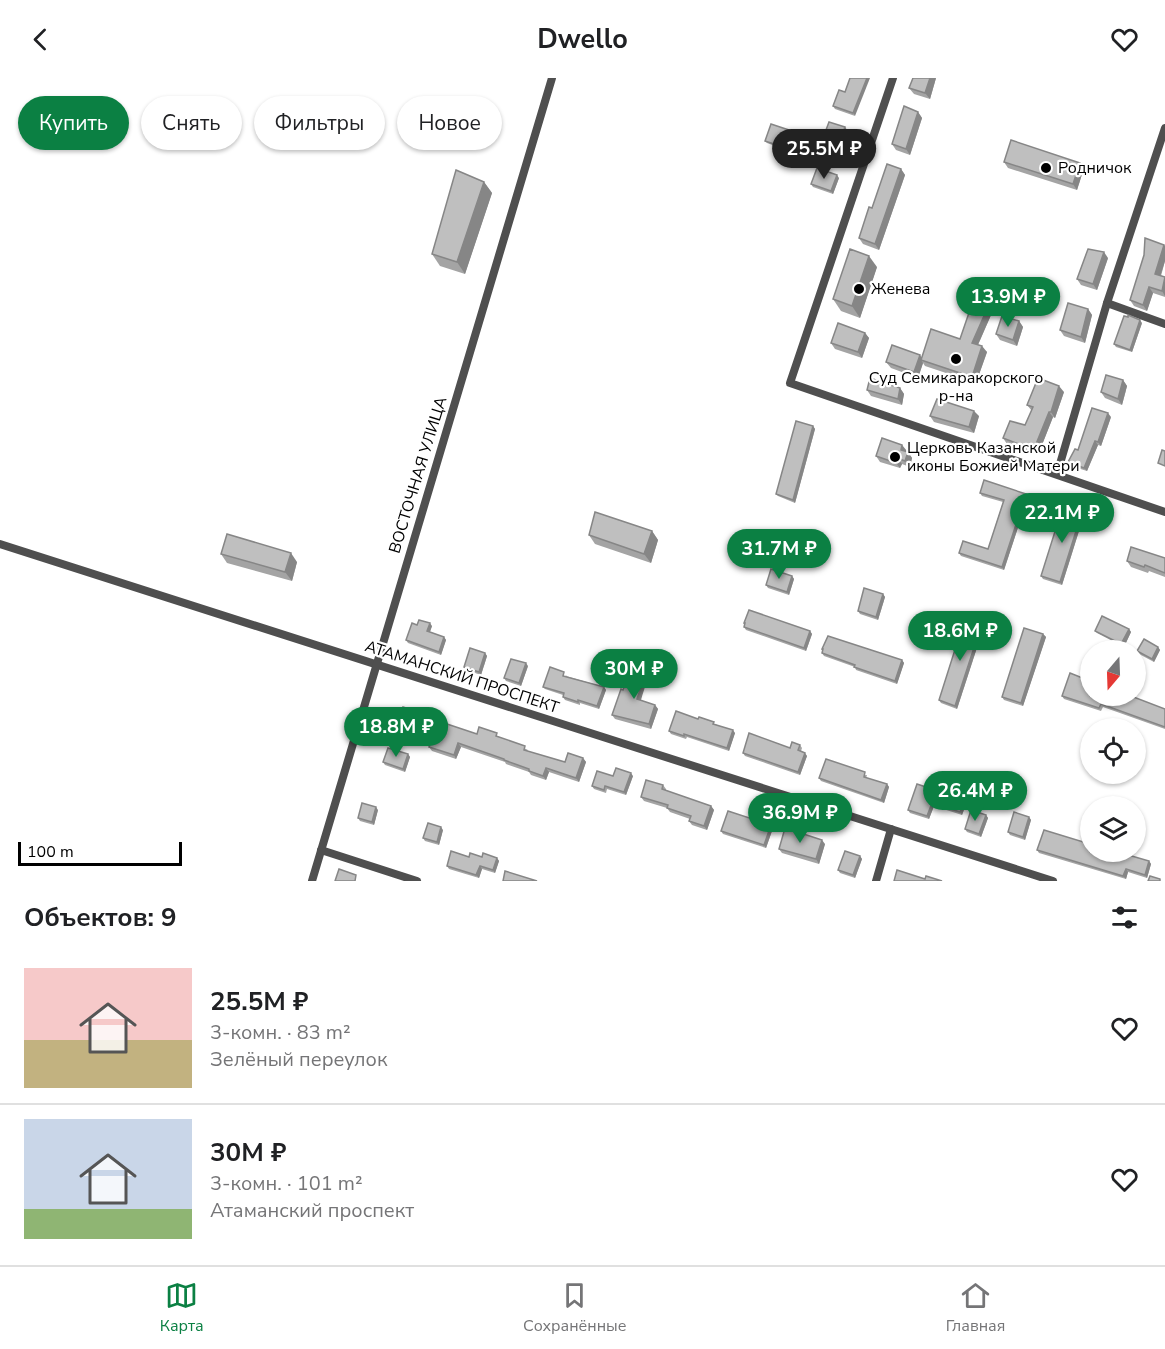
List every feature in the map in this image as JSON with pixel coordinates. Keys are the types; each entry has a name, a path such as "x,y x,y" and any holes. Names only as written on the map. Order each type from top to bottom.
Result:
{"street":[{"name":"ВОСТОЧНАЯ УЛИЦА","path":"312,881 552,78"},
{"path":"893,78 790,382 1165,512"},
{"path":"1057,474 1107,303 1165,128"},
{"path":"1107,303 1165,324"},
{"name":"АТАМАНСКИЙ ПРОСПЕКТ","path":"0,544 1053,881"},
{"path":"876,881 891,829"},
{"path":"321,850 417,881"}],"building":[{"path":"850,78 867,78 853,113 833,106 839,90 845,92"},
{"path":"913,78 930,78 925,93 909,88"},
{"path":"904,106 918,112 906,149 892,144"},
{"path":"829,122 845,127 839,144 823,138"},
{"path":"771,124 801,134 795,151 765,141"},
{"name":"Родничок","path":"1011,140 1080,163 1073,184 1004,162"},
{"path":"887,164 901,169 875,244 859,238"},
{"path":"817,168 837,175 831,191 811,184"},
{"path":"456,170 484,182 457,262 432,254"},
{"path":"1145,238 1164,245 1155,274 1165,277 1162,291 1149,287 1143,305 1130,300 1144,255"},
{"path":"850,249 869,256 852,306 833,299"},
{"path":"1088,249 1104,252 1093,284 1077,279"},
{"path":"1068,303 1088,309 1081,337 1060,330"},
{"path":"972,304 987,309 972,343 982,346 972,377 921,360 931,329 960,339"},
{"path":"1128,315 1140,320 1130,350 1114,344 1124,316 1128,317"},
{"path":"1002,316 1019,321 1013,340 996,334"},
{"path":"838,323 865,333 858,352 831,343"},
{"path":"892,345 920,355 914,372 886,362"},
{"path":"1106,375 1123,380 1118,399 1101,392"},
{"path":"870,378 900,388 898,399 867,390"},
{"path":"1038,378 1059,386 1051,412 1049,412 1036,444 1024,446 1003,438 1010,421 1025,425 1033,407 1027,405"},
{"path":"937,399 974,411 969,427 930,416"},
{"path":"1092,408 1108,413 1098,442 1095,441 1084,468 1068,462 1075,449 1078,450"},
{"path":"796,421 813,426 793,500 776,494"},
{"name":"Церковь Казанской иконы Божией Матери","path":"882,438 902,445 901,450 908,452 905,461 897,458 896,463 876,456"},
{"path":"1162,450 1165,451 1165,466 1158,463"},
{"path":"984,480 1026,494 1002,567 959,553 963,541 988,549 1004,500 980,493"},
{"path":"1063,506 1082,512 1060,582 1041,576"},
{"path":"595,512 652,531 644,554 589,535"},
{"path":"227,534 291,553 285,572 221,554"},
{"path":"1131,547 1165,558 1165,573 1127,561"},
{"path":"771,569 792,576 787,592 766,585"},
{"path":"864,588 883,594 876,617 858,611"},
{"path":"749,610 810,631 804,648 744,627"},
{"path":"1102,616 1129,629 1123,640 1113,640 1095,631"},
{"path":"965,618 982,623 955,706 939,700"},
{"path":"419,620 430,623 427,631 444,637 439,652 406,640 412,623 417,625"},
{"path":"1024,628 1043,634 1021,703 1002,697"},
{"path":"828,636 902,660 895,681 822,653"},
{"path":"1146,640 1158,647 1152,659 1146,656"},
{"path":"470,648 485,653 479,672 464,667"},
{"path":"511,659 526,663 519,683 504,678"},
{"path":"550,667 564,672 563,676 604,687 597,706 563,697 564,693 543,687"},
{"path":"631,668 646,672 637,699 655,705 649,724 612,715"},
{"path":"1070,673 1080,677 1080,702 1062,696"},
{"path":"1146,702 1165,709 1165,727 1146,720 1146,718 1107,706 1146,706"},
{"path":"403,707 418,712 412,731 397,726"},
{"path":"676,711 733,730 727,748 669,731"},
{"path":"438,721 477,734 479,727 497,733 496,736 525,746 524,750 565,762 568,753 583,758 576,778 546,768 543,776 458,743 454,755 429,747"},
{"path":"749,733 790,748 792,742 800,745 798,750 805,753 798,772 743,753"},
{"path":"388,748 408,754 403,769 383,762"},
{"path":"826,759 865,772 864,777 887,784 881,800 819,778"},
{"path":"616,768 631,773 624,792 605,786 604,790 592,786 597,771 613,776"},
{"path":"646,780 663,785 662,789 711,806 704,826 689,821 691,816 667,808 668,805 641,797"},
{"path":"917,784 950,795 952,788 967,793 960,812 932,803 927,816 908,810"},
{"path":"362,803 376,807 372,822 358,818"},
{"path":"971,810 986,815 979,834 965,829"},
{"path":"728,811 771,825 764,845 721,831"},
{"path":"1014,812 1029,817 1023,837 1008,832"},
{"path":"428,823 441,827 437,842 423,838"},
{"path":"785,828 822,840 816,859 779,849"},
{"path":"1044,830 1080,841 1080,862 1149,861 1145,875 1126,869 1123,876 1037,850"},
{"path":"451,851 469,857 470,853 482,857 483,853 497,858 493,870 480,866 476,875 447,866"},
{"path":"845,851 860,856 853,875 838,870"},
{"path":"339,869 356,875 355,881 335,881"},
{"path":"897,870 925,879 926,876 942,881 894,881"},
{"path":"505,871 537,881 503,881"},
{"path":"1150,876 1160,879 1160,881 1148,881"}],"place":[{"name":"Родничок","path":"1046,168"},
{"name":"Женева","path":"859,289"},
{"name":"Суд Семикаракорского р-на","path":"956,359"},
{"name":"Церковь Казанской иконы Божией Матери","path":"895,457"}]}
